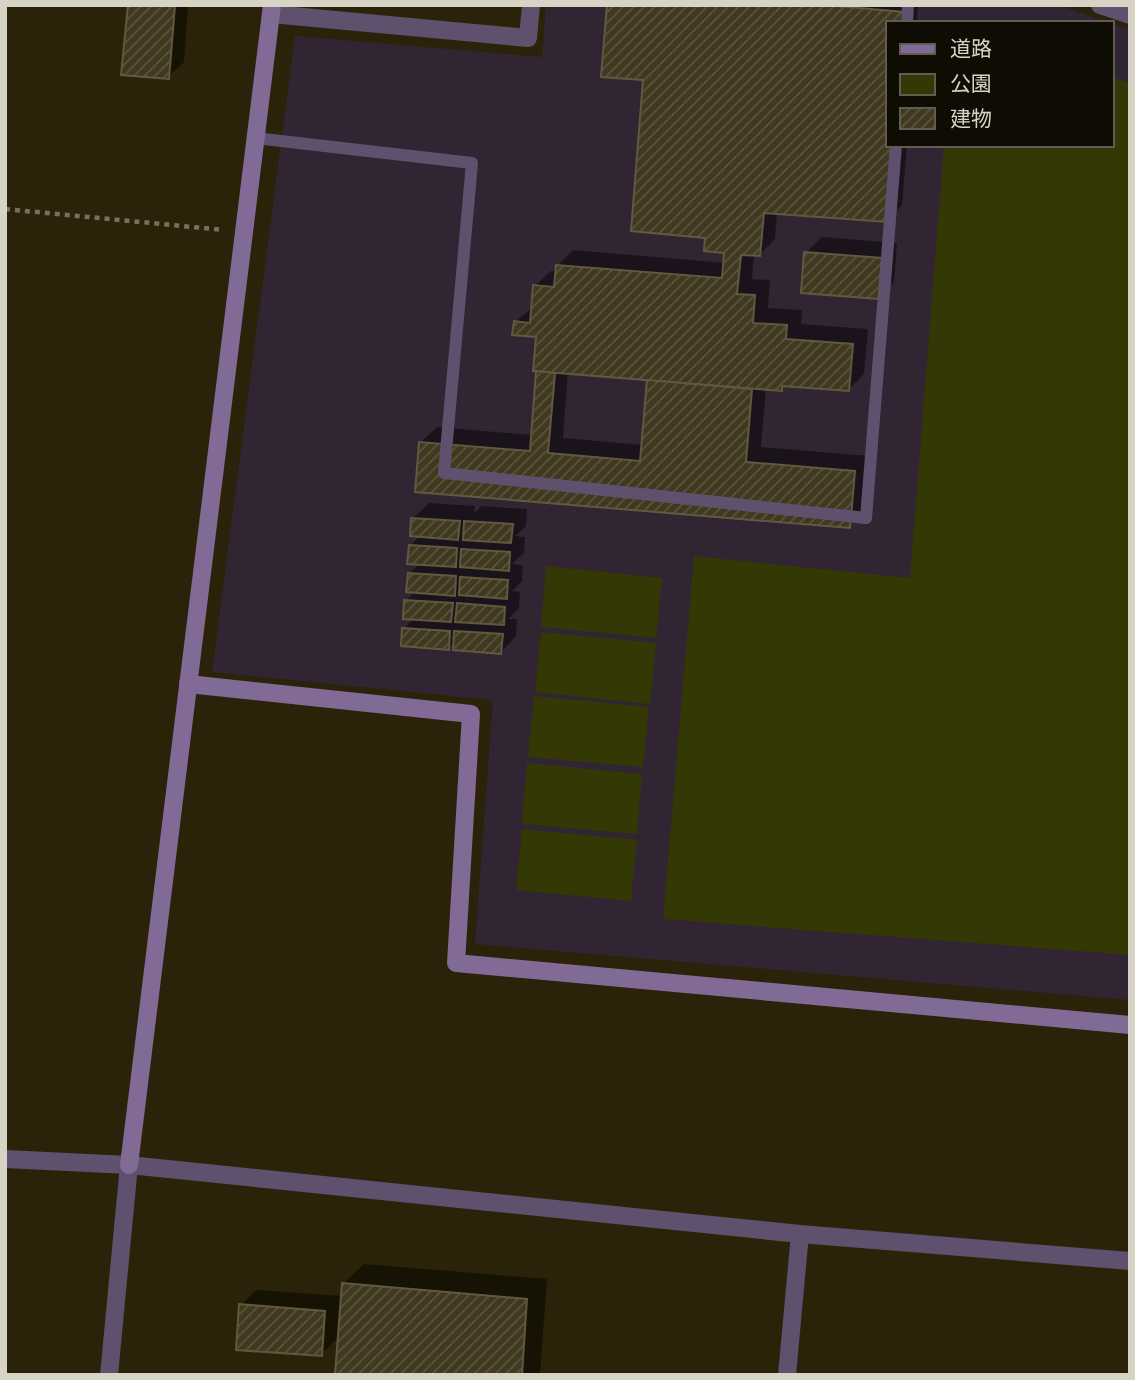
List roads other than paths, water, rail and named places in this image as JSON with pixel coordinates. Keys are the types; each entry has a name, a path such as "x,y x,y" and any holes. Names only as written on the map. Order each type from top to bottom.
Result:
{"street":[{"path":"109,1375 129,1165 272,10 528,38 531,5"},
{"path":"1100,5 1130,15"},
{"path":"188,684 471,714 456,963 1130,1025"},
{"path":"5,1159 129,1165 800,1234 1130,1261"},
{"path":"787,1375 800,1234"}],"lane":[{"path":"255,138 472,163 444,472 866,517 896,147"}]}
